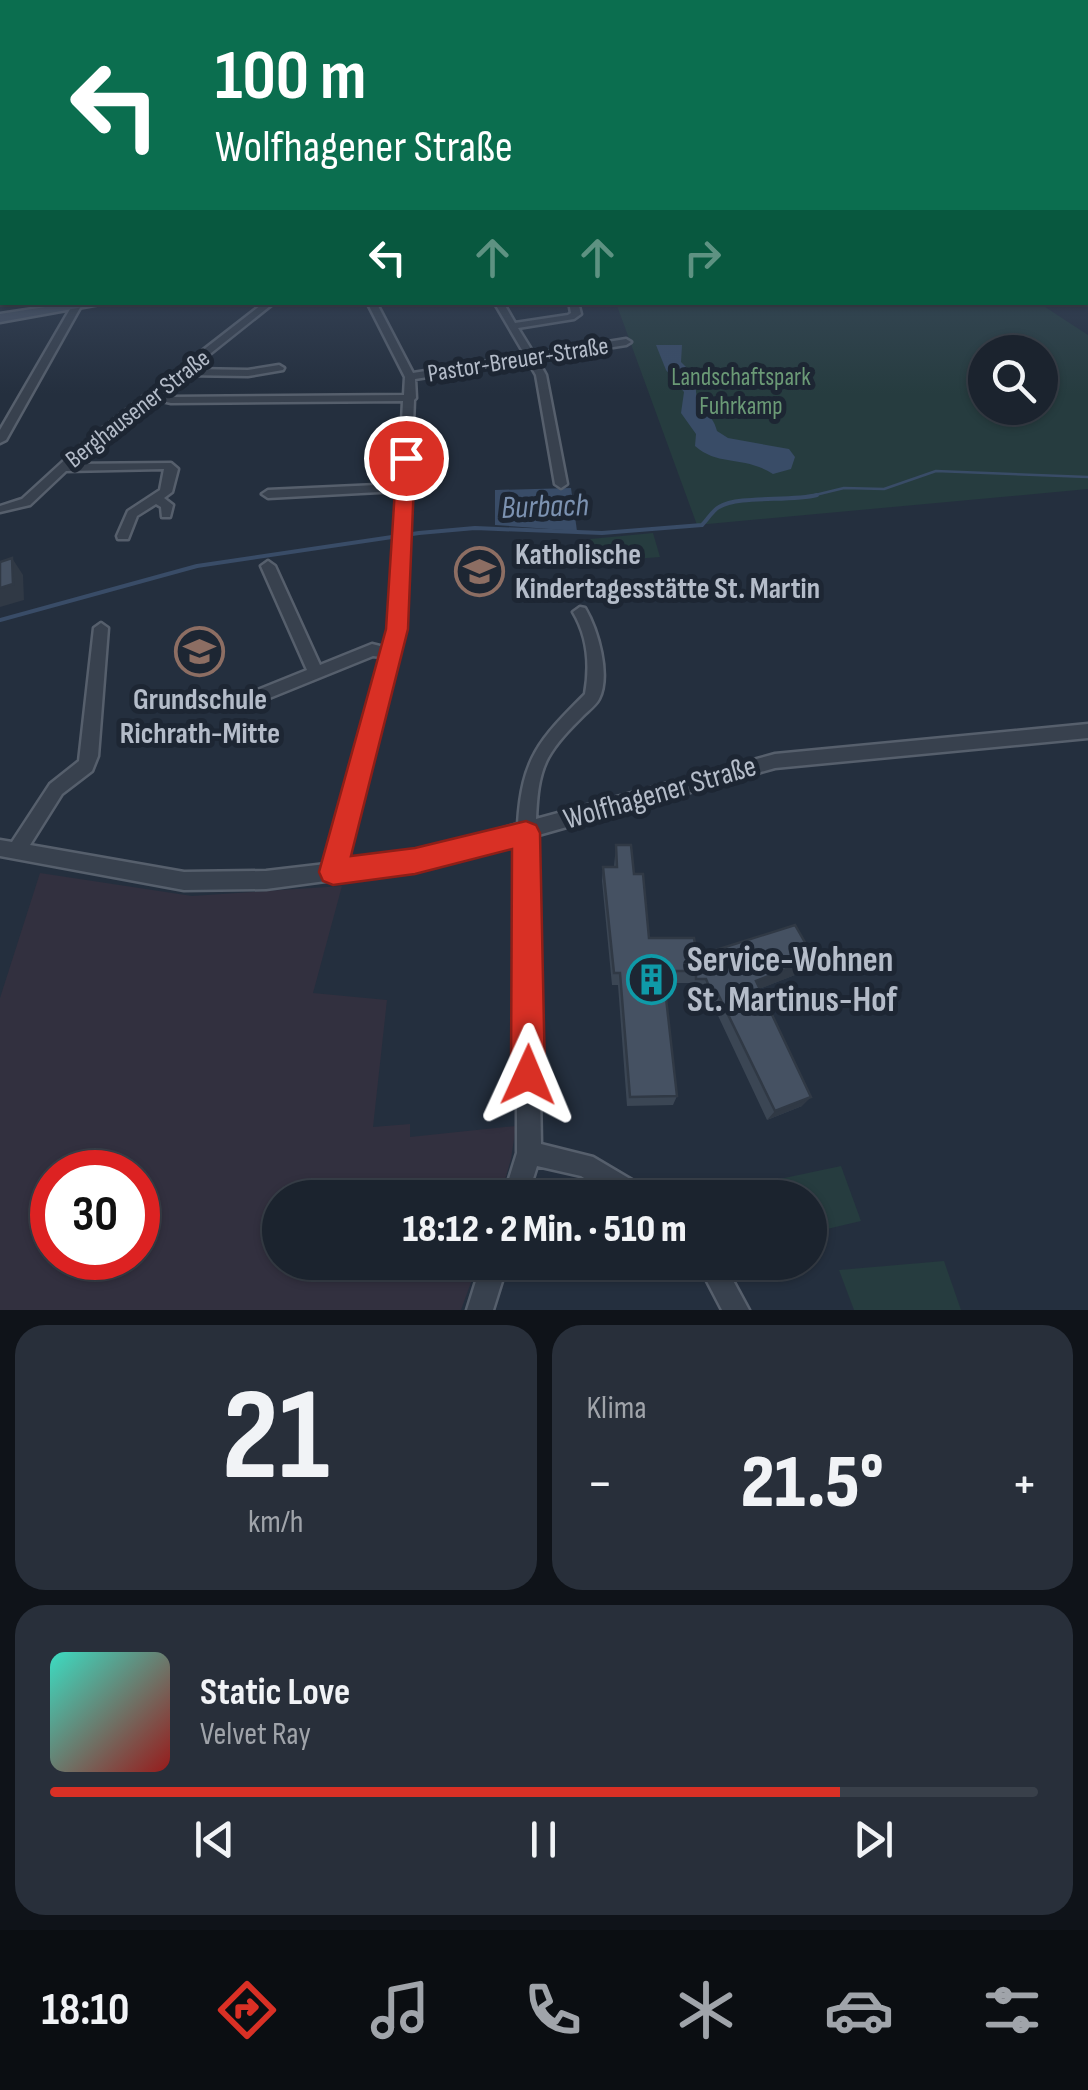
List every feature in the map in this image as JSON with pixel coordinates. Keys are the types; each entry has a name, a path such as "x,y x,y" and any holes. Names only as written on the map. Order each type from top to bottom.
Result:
{"main road":[{"path":"0,318 54,306 75,308"}],"street":[{"name":"Berghausener Straße","path":"1,511 26,502 62,468 267,305"},
{"path":"333,872 398,620 410,378 373,305"},
{"path":"500,305 541,376 561,484"},
{"path":"512,326 572,317 576,314 574,305"},
{"path":"0,440 75,308"},
{"name":"Pastor-Breuer-Straße","path":"410,378 626,342"},
{"path":"185,372 248,373 279,368"},
{"path":"152,396 171,400 410,398"},
{"path":"62,468 168,465 171,475 166,492 132,514 123,536"},
{"path":"268,494 404,488"},
{"path":"158,500 167,505 166,514"},
{"path":"268,566 316,672"},
{"path":"521,1180 529,1153 526,833 534,770 548,744 592,697 594,665 587,621 580,612"},
{"path":"8,849 56,789 86,766 101,628"},
{"path":"261,695 372,650 391,654"},
{"name":"Wolfhagener Straße","path":"8,849 208,883 333,872 415,861 775,761 1088,731"},
{"path":"529,1153 585,1165 609,1180"},
{"path":"480,1310 489,1280"},
{"path":"719,1280 736,1310"}],"shaded area":[{"path":"40,873 192,896 342,886 313,993 387,1000 373,1127 410,1124 410,1137 516,1126 505,1180 262,1180 262,1280 472,1280 461,1310 0,1310 0,998"}],"green space":[{"name":"Landschaftspark Fuhrkamp","path":"617,305 1042,305 1088,335 1088,489 697,525"},
{"path":"653,533 660,557 595,562 590,539"},
{"path":"841,1166 861,1221 827,1229 827,1180 775,1180"},
{"path":"944,1261 961,1310 854,1310 839,1270"}],"water":[{"path":"656,345 682,345 681,362 698,379 696,395 717,431 728,438 789,449 795,457 791,469 773,474 713,457 695,446 696,434 681,413 684,392 666,370"},
{"path":"571,488 577,531 495,525 495,490"}],"building":[{"path":"12,558 13,584 0,588 0,562"},
{"path":"616,845 631,845 634,874 643,874 649,938 694,938 697,956 795,925 814,958 756,981 811,1097 775,1111 718,994 713,996 706,979 696,979 696,971 663,971 677,1096 630,1097 620,973 614,973 603,867 617,867"}],"waterway":[{"name":"Burbach","path":"813,495 844,488 884,489 936,471 1088,477"},
{"name":"Burbach","path":"0,620 197,566 475,528 602,533 702,525 717,508 728,503 813,495"},
{"name":"Burbach","path":"807,497 813,495"}],"place":[{"name":"Katholische Kindertagesstätte St. Martin","path":"480,572"},
{"name":"Grundschule Richrath-Mitte","path":"200,651"},
{"name":"Service-Wohnen St. Martinus-Hof","path":"652,980"}],"route":[{"path":"406,458 397,629 333,872 415,861 526,833 528,1075"}]}
